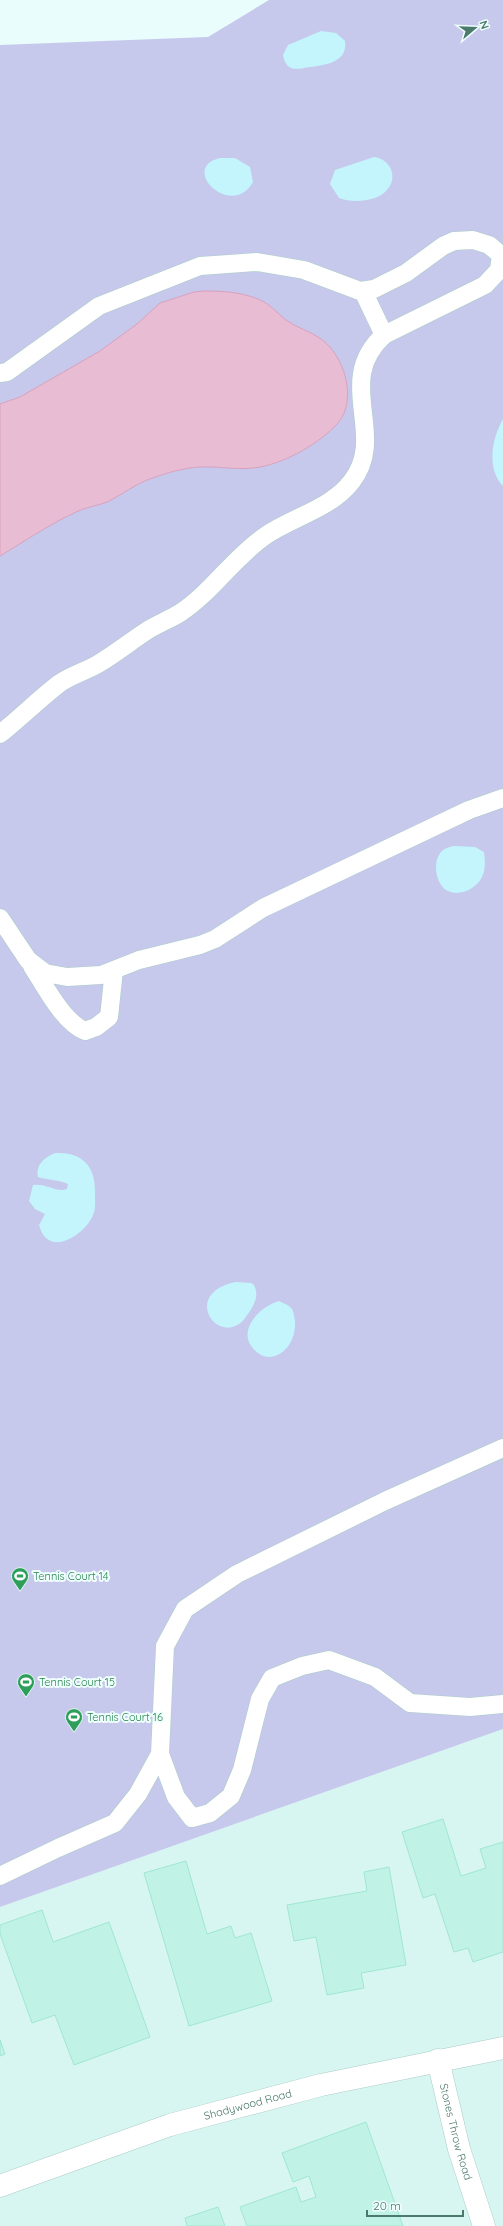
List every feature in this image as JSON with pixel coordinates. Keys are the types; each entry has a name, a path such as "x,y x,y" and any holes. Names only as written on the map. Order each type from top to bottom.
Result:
{"street":[{"name":"Shadywood Road","path":"0,2186 170,2125 321,2085 503,2048"},
{"name":"Stones Throw Road","path":"438,2060 459,2149 484,2226"}],"lane":[{"path":"0,373 7,372 99,306 200,266 257,262 304,270 360,292 374,289 406,273 443,246 454,241 473,240 489,245 501,255 499,270 485,285 384,335 372,346 360,377 361,403 367,438 364,460 352,482 334,497 298,519 266,535 240,556 207,592 180,612 148,630 98,664 61,682 0,734"},
{"path":"363,291 384,335"},
{"path":"28,960 45,973 67,977 102,975 139,960 200,945 215,939 263,908 469,810 503,798"},
{"path":"0,918 68,1019 75,1027 85,1031 96,1027 109,1016 114,970"},
{"path":"503,1448 385,1501 237,1574 185,1609 165,1646 160,1754 176,1797 192,1818 210,1812 231,1796 242,1770 260,1699 272,1678 302,1666 329,1660 375,1677 410,1703 470,1707 503,1704"},
{"path":"0,1876 115,1823 138,1794 160,1754"}],"shaded area":[{"path":"269,0 503,0 503,1729 0,1907 0,45 208,37"},
{"path":"194,292 231,292 258,299 286,320 317,336 329,346 342,366 346,378 347,402 344,413 338,423 313,444 281,461 260,467 245,469 208,467 194,468 168,473 144,481 107,502 84,509 66,517 0,556 0,404 20,397 100,351 137,324 160,303"},
{"path":"503,1729 503,2226 0,2226 0,1907"}],"sand":[{"path":"321,31 336,33 345,41 343,54 335,61 323,65 298,69 293,69 288,66 283,55 288,45"},
{"path":"374,157 385,161 391,170 392,180 386,191 382,195 364,200 350,201 339,198 330,184 335,170"},
{"path":"220,158 235,158 250,167 253,182 244,192 233,196 222,194 213,188 206,180 204,171 208,163"},
{"path":"503,419 503,486 494,471 492,453 496,435"},
{"path":"454,846 475,847 484,852 485,858 484,871 480,881 472,888 458,893 453,893 444,888 440,883 436,872 439,855 445,849"},
{"path":"55,1153 65,1153 80,1158 90,1168 95,1184 95,1210 93,1215 81,1231 68,1240 61,1242 49,1240 42,1234 39,1225 45,1214 35,1209 29,1201 33,1185 42,1185 59,1190 67,1189 68,1184 38,1177 37,1173 39,1165"},
{"path":"236,1282 251,1283 254,1285 256,1292 255,1302 246,1317 239,1324 228,1328 219,1326 212,1320 208,1312 207,1304 211,1295 220,1287"},
{"path":"279,1301 289,1306 294,1313 294,1332 286,1349 272,1357 264,1356 257,1352 250,1344 248,1330 255,1317 260,1312 266,1307"}],"building":[{"path":"443,1819 461,1876 486,1868 480,1849 503,1842 503,1952 473,1962 468,1948 454,1952 435,1894 423,1898 402,1832"},
{"path":"186,1861 207,1934 231,1926 235,1938 251,1933 272,2001 189,2026 144,1873"},
{"path":"389,1867 406,1965 361,1973 364,1988 327,1995 316,1937 294,1941 287,1905 367,1891 364,1872"},
{"path":"42,1910 53,1942 109,1922 150,2037 74,2065 55,2015 32,2023 0,1934 0,1925"},
{"path":"0,2040 5,2054 0,2056"},
{"path":"366,2122 403,2226 247,2226 240,2207 296,2187 301,2202 316,2197 309,2176 293,2182 282,2153"},
{"path":"218,2207 225,2226 187,2226 185,2218"}],"place":[{"name":"Tennis Court 14","path":"20,1591"},
{"name":"Tennis Court 15","path":"26,1697"},
{"name":"Tennis Court 16","path":"74,1732"}]}
